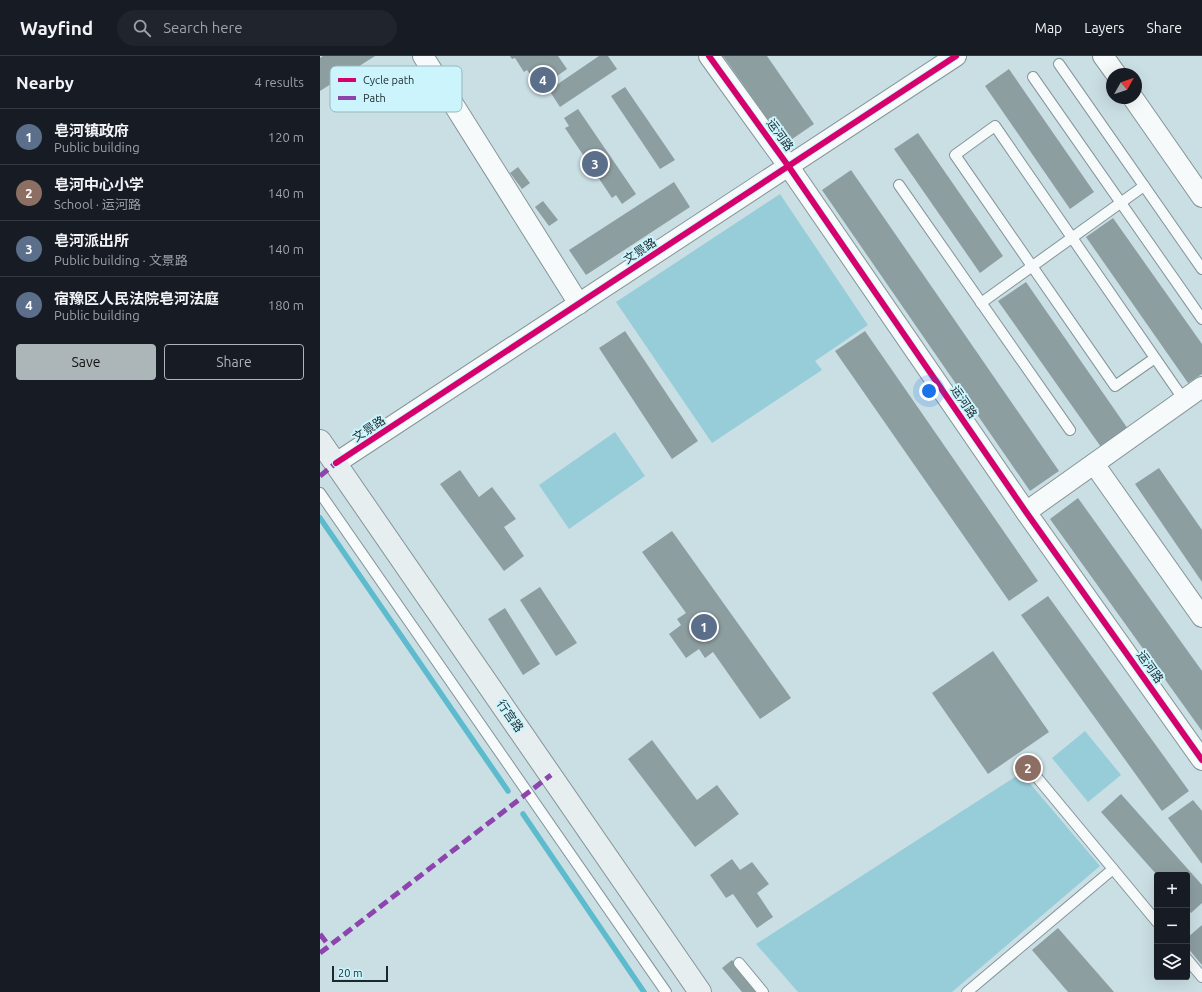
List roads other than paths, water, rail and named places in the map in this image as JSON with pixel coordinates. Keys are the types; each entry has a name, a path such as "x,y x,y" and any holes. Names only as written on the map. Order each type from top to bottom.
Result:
{"main road":[{"name":"行宫路","path":"320,441 700,992"}],"street":[{"path":"423,56 429,66"},
{"name":"运河路","path":"708,56 789,167 1026,512 1202,760"},
{"name":"文景路","path":"336,464 956,56"},
{"path":"1103,56 1112,68"},
{"path":"1136,104 1202,197"},
{"path":"458,112 580,304"},
{"path":"1026,512 1202,388"},
{"path":"1094,464 1202,617"}],"lane":[{"path":"1059,64 1202,269"},
{"path":"1033,78 1202,319"},
{"path":"1155,358 1116,386 955,155 994,126 1072,238 1155,358 1184,400"},
{"path":"899,185 1070,430"},
{"path":"981,303 1144,186"},
{"path":"320,493 666,992"},
{"path":"1030,769 1154,918"},
{"path":"967,992 1113,868"},
{"path":"739,963 763,992"},
{"path":"1190,963 1202,978"}],"waterway":[{"path":"320,518 508,791"},
{"path":"523,814 644,992"}],"place":[{"name":"宿豫区人民法院皂河法庭","path":"543,80"},
{"name":"皂河派出所","path":"595,164"},
{"name":"皂河镇政府","path":"704,627"},
{"name":"皂河中心小学","path":"1028,768"}]}
